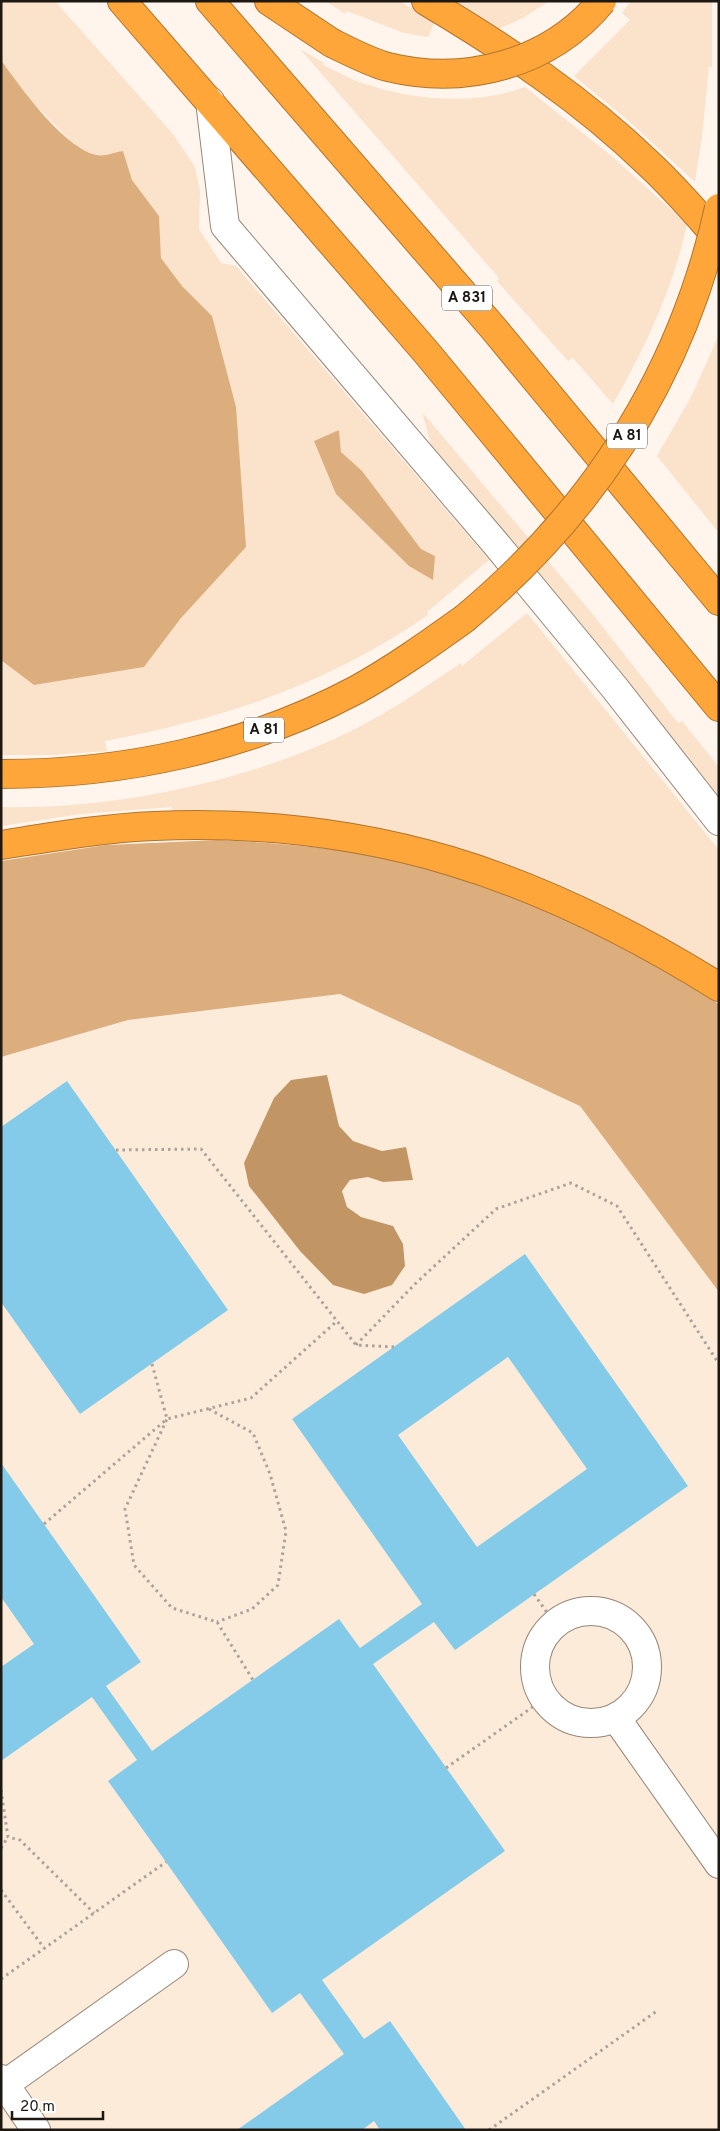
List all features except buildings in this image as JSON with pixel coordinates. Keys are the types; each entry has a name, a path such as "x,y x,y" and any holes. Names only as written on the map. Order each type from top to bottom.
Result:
{"highway":[{"path":"122,1 426,352 719,707"},
{"name":"A 831","path":"210,1 494,329 719,601"},
{"path":"269,1 332,43 364,58 417,72 442,74 498,68 548,47 572,31 602,1"},
{"path":"426,1 496,45 582,106 649,164 719,239"},
{"name":"A 81","path":"1,774 40,774 124,766 177,756 238,740 282,723 355,690 389,671 464,619 491,596 550,538 595,483 625,440 669,359 688,311 707,254 719,208"},
{"path":"1,845 110,829 205,824 294,829 407,848 482,870 561,901 643,942 719,987"}],"lane":[{"path":"210,101 225,226 514,566 614,687 719,821"},
{"path":"591,1611 598,1612 611,1615 628,1625 640,1641 646,1660 646,1680 638,1698 616,1718 604,1722 582,1723 562,1716 544,1698 536,1682 535,1661 541,1640 555,1624 572,1614 591,1611"},
{"path":"616,1718 719,1864"},
{"path":"36,2130 3,2084 174,1964"}],"path":[{"path":"116,1150 201,1149 356,1345"},
{"path":"356,1345 415,1284 496,1209 571,1183 617,1206 719,1364"},
{"path":"44,1524 167,1419 251,1398 338,1321"},
{"path":"356,1345 394,1347"},
{"path":"152,1364 167,1419 125,1510 134,1565 172,1608 217,1622 252,1609 278,1585 286,1532 270,1474 254,1433 209,1409"},
{"path":"534,1594 555,1624"},
{"path":"217,1622 253,1680"},
{"path":"446,1768 544,1698"},
{"path":"1,1790 8,1837 1,1848"},
{"path":"8,1837 20,1840 94,1914"},
{"path":"1,1979 166,1862"},
{"path":"1,1890 44,1948"},
{"path":"489,2130 657,2011"}],"shaded area":[{"path":"1,1 55,1 173,134 195,167 200,191 199,229 221,263 236,266 489,560 427,612 428,615 390,640 313,680 274,696 233,709 149,732 105,741 107,751 53,755 1,755 1,660 34,685 144,667 181,618 236,407 223,365 182,286 161,258 159,216 132,180 123,151 98,156 78,148 24,94 1,60","holes":["339,430 341,452 421,549 435,556 409,566 389,546 314,441"]},
{"path":"326,1 399,1 435,21 428,37 404,33 347,11 345,14"},
{"path":"446,1 549,1 523,18 494,31"},
{"path":"631,1 712,1 712,67 709,67 702,137 695,182 624,117 574,76 630,20 622,13"},
{"path":"300,49 324,63 323,65 354,80 405,94 445,99 486,97 525,87 614,158 687,224 674,271 657,317 613,404 573,358 568,361 497,281 499,278"},
{"path":"1,60 43,115 70,141 83,150 96,155 123,151 132,180 159,216 161,258 182,286 212,316 236,407 246,547 181,618 144,667 34,685 1,660"},
{"path":"719,335 719,533 657,456 692,395"},
{"path":"422,412 591,612 678,723 682,721 719,767 719,798 587,631 431,445"},
{"path":"339,430 341,452 362,471 421,549 435,556 433,580 409,566 336,494 314,441"},
{"path":"527,613 719,850 719,972 627,918 589,898 535,874 462,850 388,832 313,819 237,811 198,810 173,813 172,807 81,814 1,826 1,807 44,807 89,803 180,789 226,778 312,749 380,716 461,663 462,666"},
{"path":"218,840 292,845 341,851 414,864 455,875 533,904 572,922 647,961 719,1004 719,1292 580,1106 340,994 128,1020 1,1057 1,861 106,845"},
{"path":"340,994 580,1106 719,1292 719,2130 1,2130 1,1057 128,1020","holes":["327,1075 339,1126 353,1141 382,1151 406,1147 383,1182 368,1177 350,1180 342,1191 347,1207 361,1217 393,1226 403,1243 405,1266 258,1130"]},
{"path":"327,1075 339,1126 353,1141 382,1151 406,1147 413,1180 383,1182 368,1177 350,1180 342,1191 347,1207 361,1217 393,1226 403,1244 405,1266 392,1285 364,1294 333,1285 300,1251 249,1186 244,1163 274,1098 291,1080"}]}
